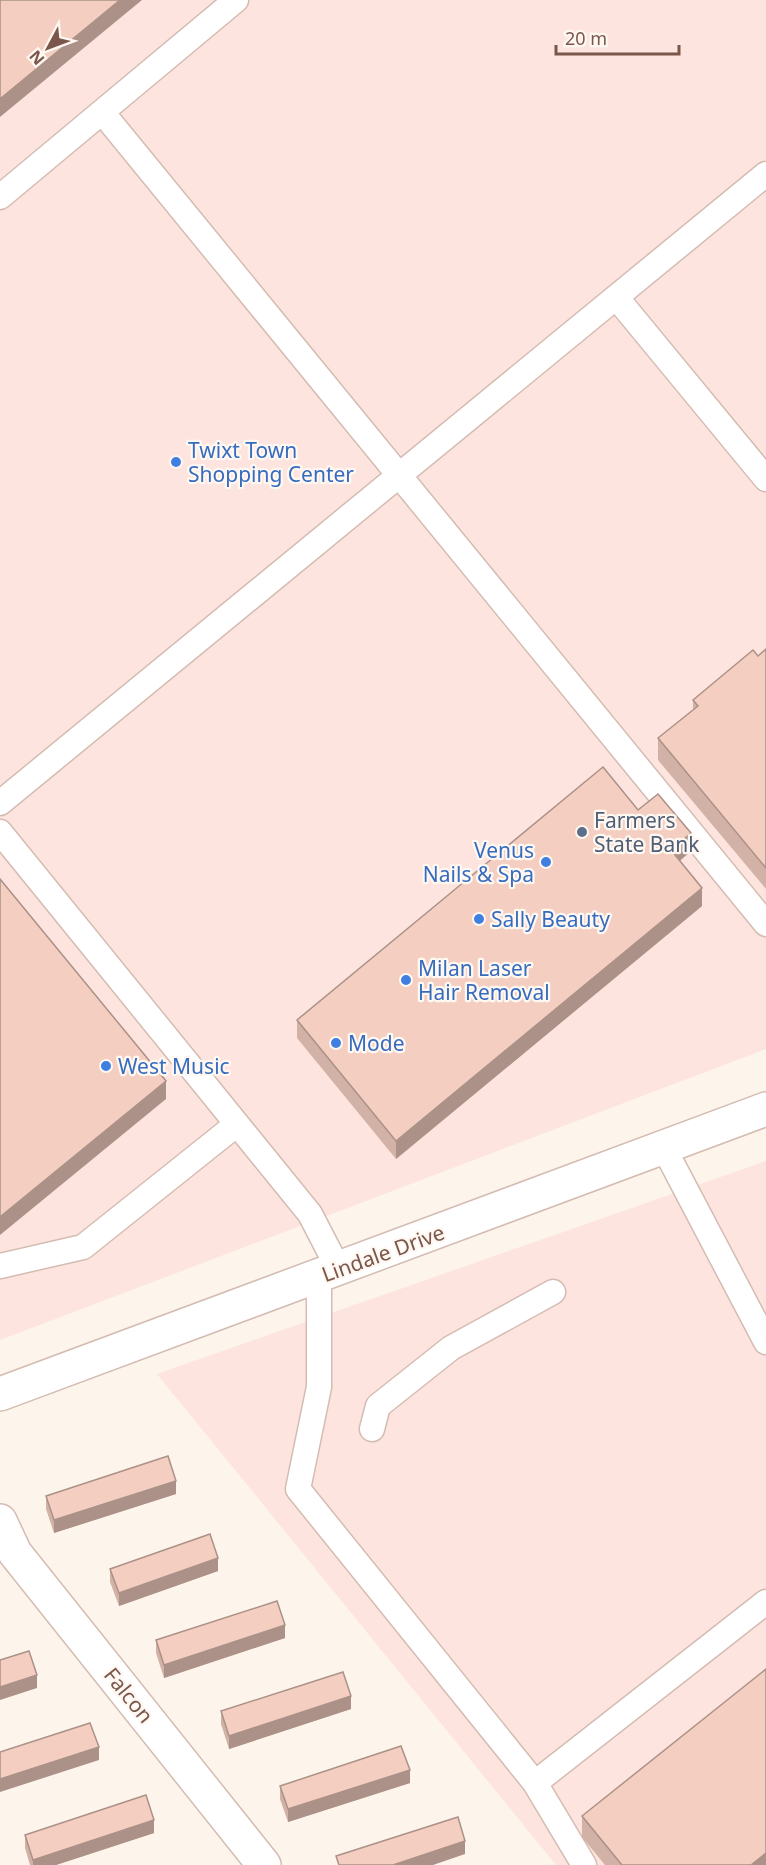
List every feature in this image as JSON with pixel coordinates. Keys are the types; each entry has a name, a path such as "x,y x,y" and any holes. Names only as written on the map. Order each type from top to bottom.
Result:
{"street":[{"name":"Lindale Drive","path":"0,1394 766,1109"},
{"name":"Falcon","path":"0,1521 15,1553 264,1865"}],"lane":[{"path":"0,197 236,0"},
{"path":"102,112 766,924"},
{"path":"0,803 766,174"},
{"path":"616,297 766,479"},
{"path":"0,832 310,1214 329,1273 319,1387 298,1489 535,1783 584,1865"},
{"path":"0,1266 82,1248 237,1124"},
{"path":"664,1148 766,1342"},
{"path":"372,1428 378,1406 450,1348 553,1292"},
{"path":"535,1783 766,1602"}],"shaded area":[{"path":"0,0 766,0 766,1049 0,1340"},
{"path":"766,1161 766,1865 556,1865 157,1374"}],"building":[{"path":"0,0 120,0 0,99"},
{"path":"766,649 766,868 658,738 698,706 693,700 753,650 758,656"},
{"path":"603,767 638,810 658,794 691,833 671,850 702,888 396,1141 297,1020"},
{"path":"0,879 166,1081 0,1217"},
{"path":"168,1456 176,1481 54,1520 46,1496"},
{"path":"210,1534 218,1558 119,1593 110,1569"},
{"path":"277,1601 285,1625 164,1665 156,1640"},
{"path":"29,1651 37,1675 0,1687 0,1660"},
{"path":"766,1669 766,1853 751,1865 622,1865 582,1816"},
{"path":"343,1672 351,1696 229,1736 221,1711"},
{"path":"90,1723 99,1747 0,1779 0,1752"},
{"path":"401,1746 410,1770 288,1809 280,1786"},
{"path":"146,1795 154,1820 33,1860 25,1835"},
{"path":"458,1817 465,1841 393,1865 339,1865 336,1856"}],"place":[{"name":"Twixt Town Shopping Center","path":"176,462"},
{"name":"Farmers State Bank","path":"582,832"},
{"name":"Venus Nails & Spa","path":"546,862"},
{"name":"Sally Beauty","path":"479,919"},
{"name":"Milan Laser Hair Removal","path":"406,980"},
{"name":"Mode","path":"336,1043"},
{"name":"West Music","path":"106,1066"}]}
